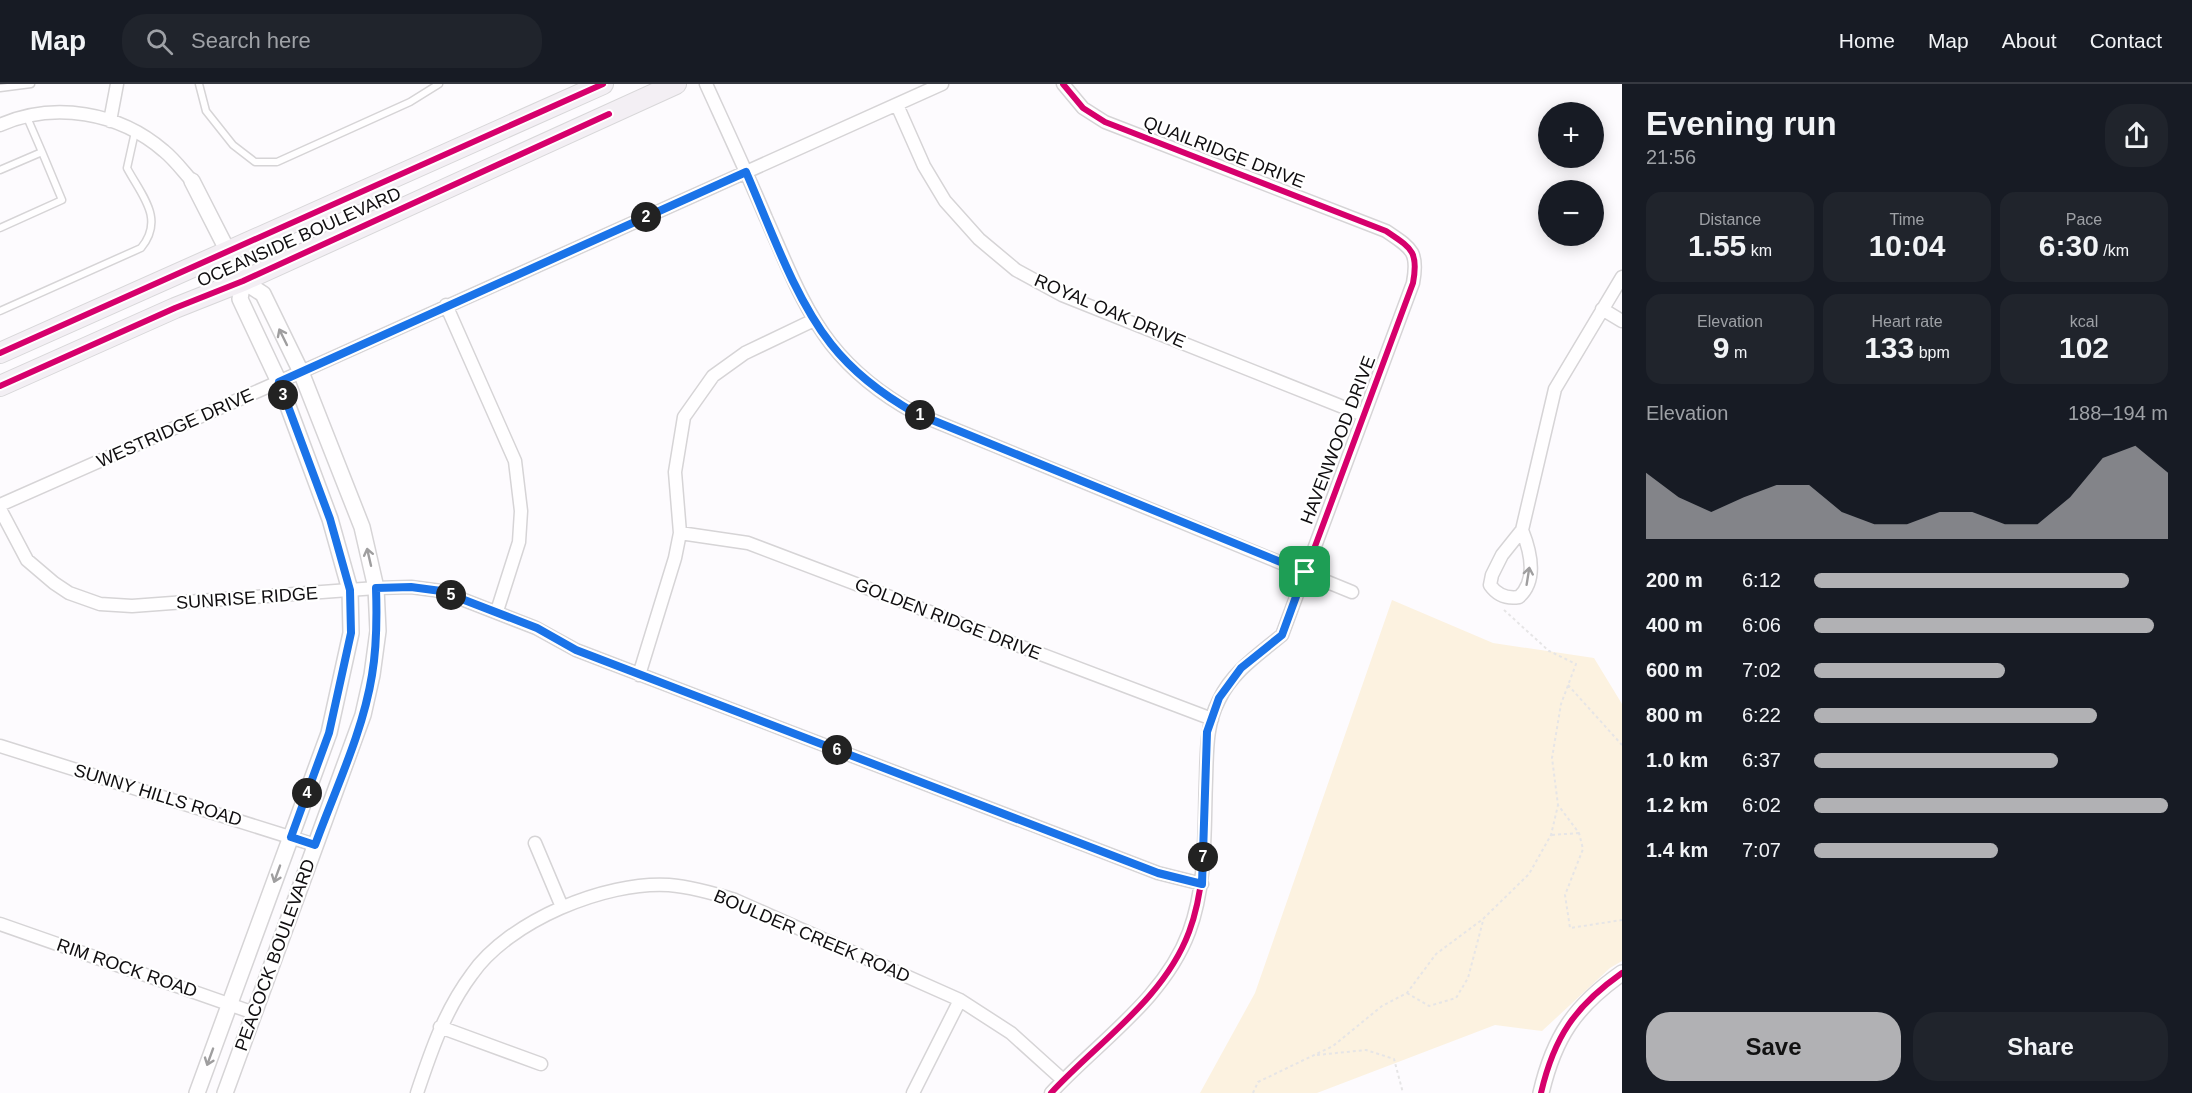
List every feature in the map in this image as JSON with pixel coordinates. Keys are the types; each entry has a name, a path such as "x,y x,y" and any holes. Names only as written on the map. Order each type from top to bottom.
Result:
{"main road":[{"name":"OCEANSIDE BOULEVARD","path":"0,353 603,84"},
{"name":"OCEANSIDE BOULEVARD","path":"0,386 175,308 243,281 676,84"}],"street":[{"path":"110,121 117,84"},
{"path":"706,84 788,269 814,320 832,345 859,373 896,402 915,413 1352,592"},
{"name":"WESTRIDGE DRIVE","path":"0,507 942,84"},
{"name":"QUAILRIDGE DRIVE","path":"1063,84 1083,108 1105,122 1386,231"},
{"name":"ROYAL OAK DRIVE","path":"897,105 924,165 945,201 979,239 1016,270 1062,295 1363,415"},
{"name":"PEACOCK BOULEVARD","path":"1,121 41,112 85,113 135,132 164,150 192,181 243,281 263,294 301,372 362,527 376,588 378,631 365,705 225,1093"},
{"name":"HAVENWOOD DRIVE","path":"1051,1093 1151,995 1181,951 1190,931 1202,884 1207,732 1219,698 1241,668 1282,635 1413,283 1416,265 1410,247 1386,231"},
{"path":"1522,530 1528,546 1531,571 1529,582 1525,592 1519,597 1503,596 1495,592 1490,585 1492,575 1502,555 1522,530 1555,389 1622,277"},
{"name":"PEACOCK BOULEVARD","path":"197,1093 329,733 351,633 350,590 330,519 279,382 240,299 243,281"},
{"path":"446,305 515,461 521,511 519,542 497,612"},
{"path":"1602,309 1622,321"},
{"path":"639,675 675,558 680,533 675,472 684,417 713,376 745,353 814,320"},
{"name":"SUNRISE RIDGE","path":"0,507 27,560 54,583 69,592 100,604 132,606 376,588 411,587 441,591 537,628 576,650 639,675 1158,873 1202,884"},
{"name":"GOLDEN RIDGE DRIVE","path":"680,533 748,543 1212,719"},
{"name":"SUNNY HILLS ROAD","path":"0,746 315,845"},
{"path":"536,843 562,907"},
{"name":"BOULDER CREEK ROAD","path":"417,1093 440,1027 472,973 495,950 536,920 585,897 639,887 666,885 701,889 735,900 960,1000 1011,1033 1063,1080"},
{"name":"RIM ROCK ROAD","path":"0,924 254,1012"},
{"path":"1541,1093 1548,1063 1569,1021 1597,990 1622,973"},
{"path":"913,1093 960,1000"},
{"path":"440,1027 541,1064"}],"lane":[{"path":"0,88 31,84"},
{"path":"199,84 206,111 233,145 255,162 277,162 410,102 439,84"},
{"path":"0,228 62,200 26,115"},
{"path":"0,311 141,248 149,238 153,224 151,214 127,168 135,132"},
{"path":"0,170 42,152"}],"path":[{"path":"1253,1093 1258,1082 1333,1046 1382,1006 1407,993 1436,954 1483,919 1529,874 1551,835 1558,805 1552,758 1561,704 1576,664 1550,651 1497,604 1495,592"},
{"path":"1568,685 1622,745"},
{"path":"1558,805 1579,833 1583,849 1565,895 1570,928 1622,920"},
{"path":"1551,835 1579,833"},
{"path":"1407,993 1429,1006 1456,998 1468,978 1483,919"},
{"path":"1313,1055 1366,1050 1394,1059 1403,1093"}],"shaded area":[{"path":"1392,600 1493,643 1594,658 1622,704 1622,961 1610,968 1542,1031 1495,1025 1317,1093 1200,1093 1255,993"}],"cycle path":[{"path":"0,353 603,84"},
{"path":"1051,1093 1147,999 1178,956 1189,932 1202,876 1207,748 1209,729 1215,709 1224,690 1239,672 1282,635 1413,283 1415,272 1414,257 1411,251 1386,231 1105,122 1083,108 1063,84"},
{"path":"0,386 175,308 243,281 609,114"},
{"path":"1541,1093 1553,1055 1569,1024 1591,998 1622,973"}],"route":[{"path":"746,172 788,269 814,320 832,345 859,373 896,402 915,413 1305,572 1282,635 1241,668 1219,698 1207,732 1202,884 1158,873 576,650 537,628 497,612 441,591 411,587 376,588 378,631 372,675 363,715 315,845 291,837 329,733 351,633 350,590 330,519 279,382 746,172"}]}
